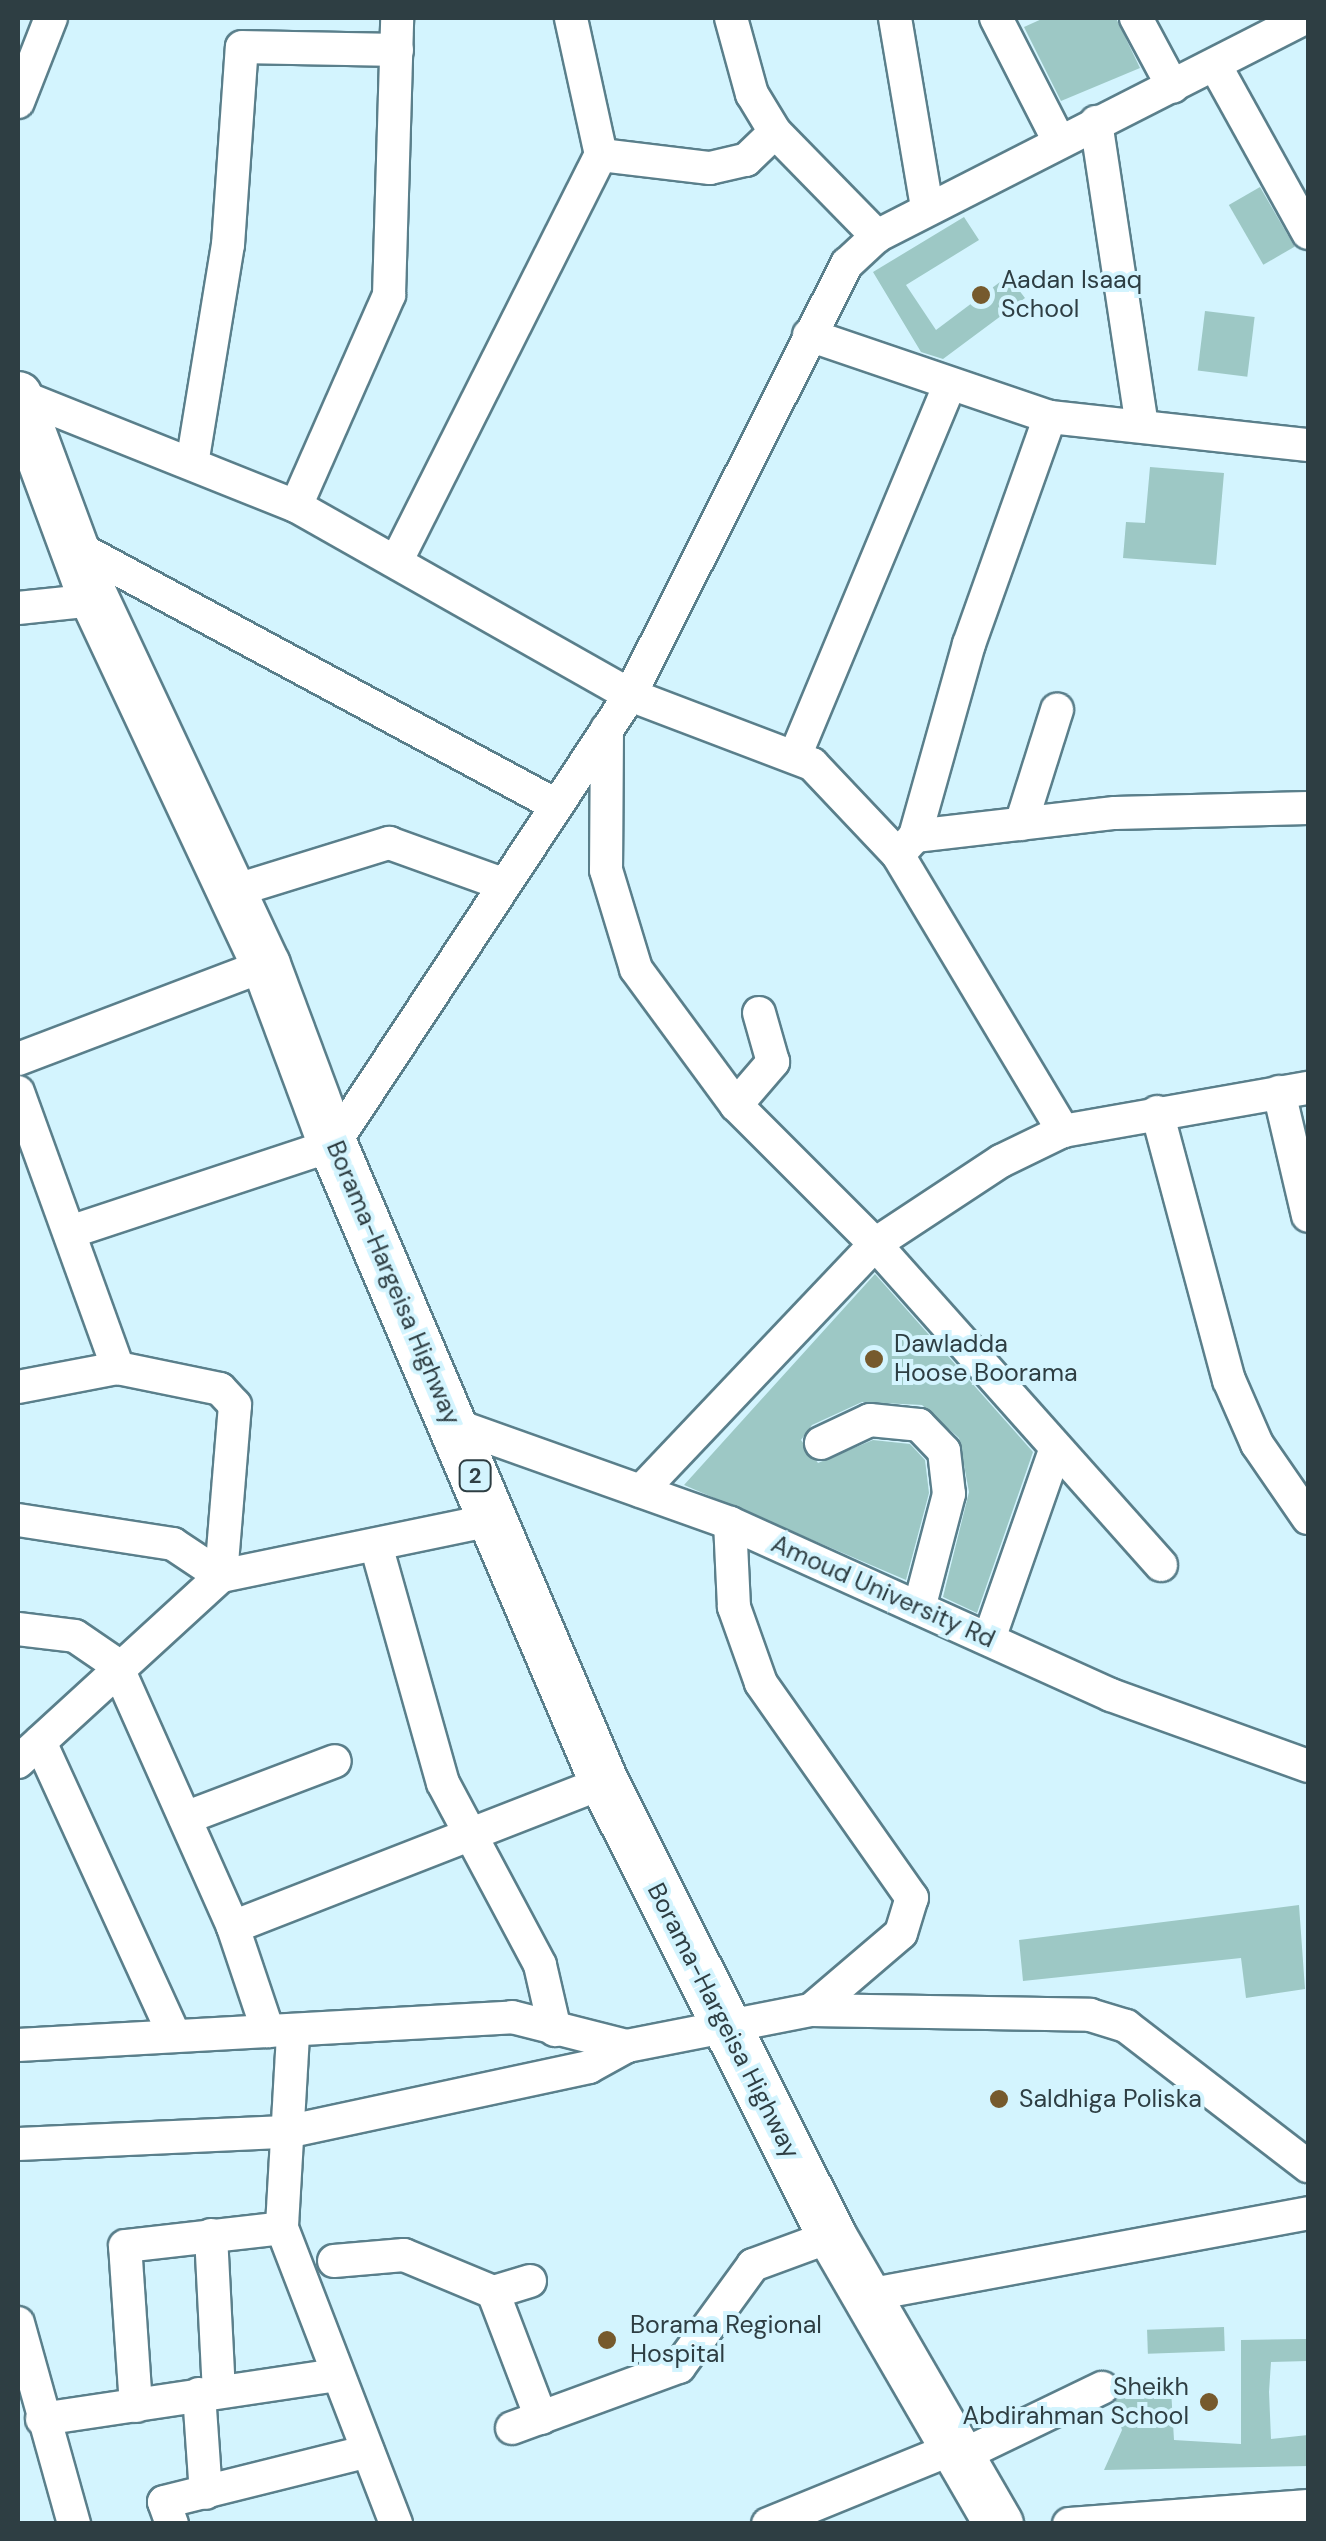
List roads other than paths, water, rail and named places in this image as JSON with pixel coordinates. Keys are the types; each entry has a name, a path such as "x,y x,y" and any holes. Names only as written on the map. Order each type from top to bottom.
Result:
{"highway":[{"name":"Borama-Hargeisa Highway","path":"18,396 94,600 227,893 266,964 333,1145 604,1782 730,2025 832,2236 999,2524"}],"street":[{"path":"18,102 50,18"},
{"path":"397,560 601,155 571,18"},
{"path":"732,18 739,59 775,132 877,236"},
{"path":"895,18 928,208"},
{"path":"996,18 1059,141"},
{"path":"1136,18 1173,87"},
{"path":"70,1232 333,1145 422,1021 502,884 630,695 847,264 877,236 928,208 1305,18"},
{"path":"192,458 228,245 242,47 397,34 389,295 296,506"},
{"path":"1215,65 1308,234"},
{"path":"1096,122 1142,426"},
{"path":"601,155 710,168 746,160 775,132"},
{"path":"809,335 949,386 1050,417 1308,445"},
{"path":"796,756 949,386"},
{"path":"18,396 192,458 296,506 630,695 796,756 846,791 906,846 1064,1131"},
{"path":"906,846 969,644 1050,417"},
{"path":"73,544 554,804"},
{"path":"18,608 94,600"},
{"path":"1021,824 1056,710"},
{"path":"608,727 601,820 616,923 636,970 736,1105 875,1244 1161,1564"},
{"path":"906,846 1021,824 1308,808"},
{"path":"227,893 389,843 502,884"},
{"path":"18,1059 266,964"},
{"path":"736,1105 773,1062 760,1014"},
{"path":"641,1491 875,1244 1064,1131 1294,1090 1308,1216"},
{"path":"18,1092 118,1368"},
{"path":"1156,1112 1229,1380 1258,1444 1308,1518"},
{"path":"18,1386 118,1368 220,1389 235,1404 222,1576"},
{"path":"820,1443 870,1420 919,1425 944,1450 949,1494 920,1608"},
{"name":"Amoud University Rd","path":"454,1426 730,1524 1111,1696 1308,1766"},
{"path":"989,1638 1056,1448"},
{"path":"18,1520 173,1544 222,1576"},
{"path":"174,2035 29,1752 116,1664 222,1576 492,1520"},
{"path":"730,1524 734,1607 761,1683 912,1898 902,1933 811,2010"},
{"path":"376,1545 443,1783 540,1965 555,2030"},
{"path":"18,1629 74,1636 116,1664 281,2033 286,2132 282,2228 396,2524"},
{"path":"185,1818 335,1761"},
{"path":"234,1927 604,1782"},
{"path":"18,2144 286,2132 589,2067 627,2046 811,2010 1090,2015 1126,2026 1308,2166"},
{"path":"18,2045 512,2017 627,2046"},
{"path":"867,2295 1306,2218"},
{"path":"136,2406 125,2246 282,2228"},
{"path":"206,2493 211,2235"},
{"path":"493,2292 526,2423 678,2367 753,2265 832,2236"},
{"path":"334,2261 404,2255 493,2292 530,2281"},
{"path":"18,2323 74,2524"},
{"path":"42,2419 337,2376"},
{"path":"768,2524 955,2453 1102,2388"},
{"path":"172,2524 164,2502 368,2450"},
{"path":"1069,2524 1308,2506"}],"place":[{"name":"Aadan Isaaq School","path":"981,295"},
{"name":"Dawladda Hoose Boorama","path":"874,1359"},
{"name":"Saldhiga Poliska","path":"999,2099"},
{"name":"Borama Regional Hospital","path":"607,2340"},
{"name":"Sheikh Abdirahman School","path":"1209,2402"}]}
